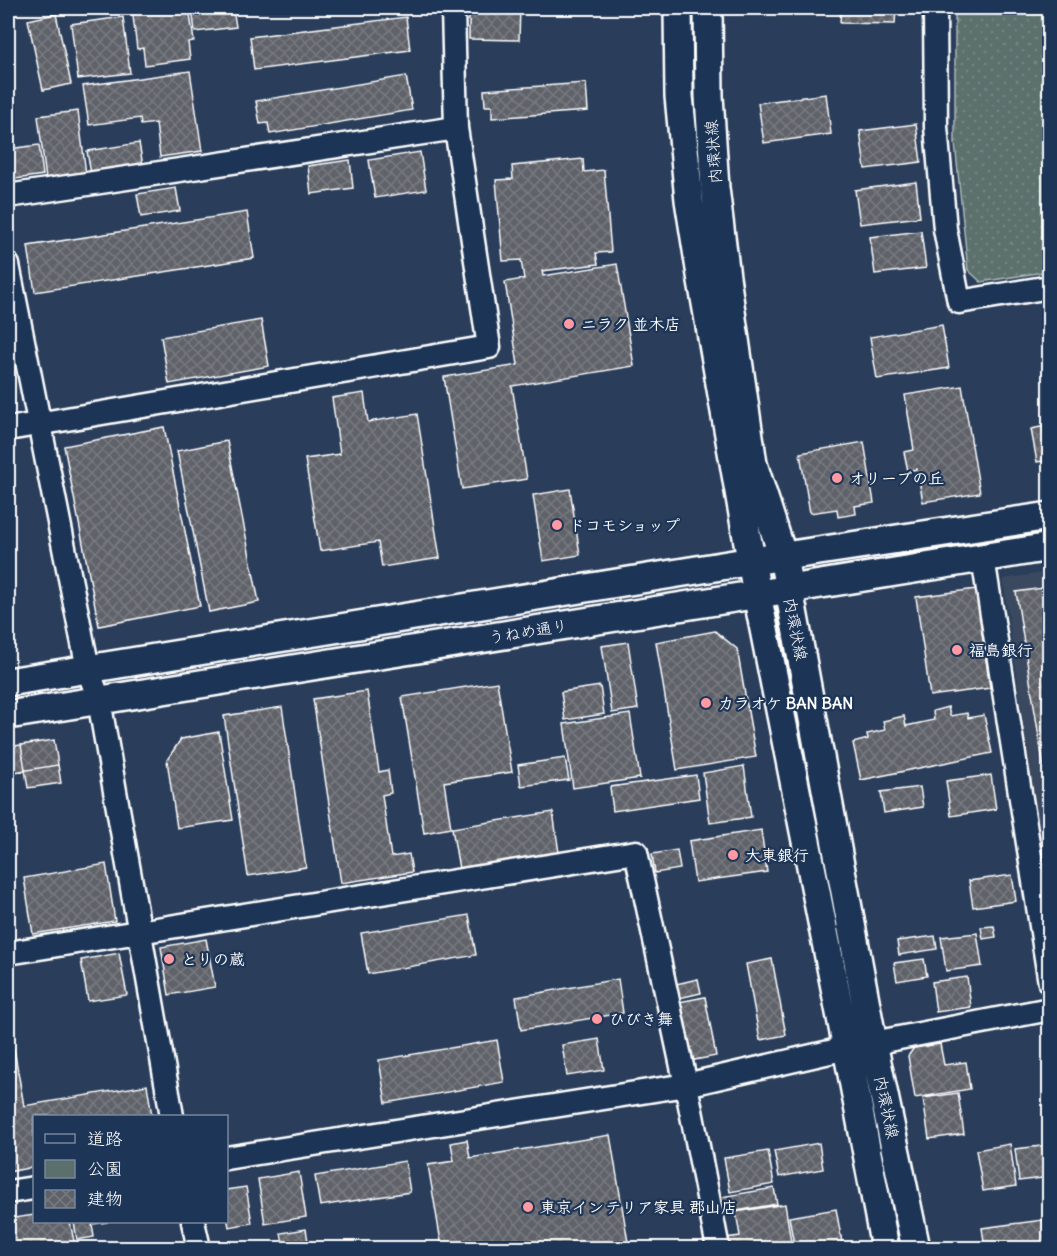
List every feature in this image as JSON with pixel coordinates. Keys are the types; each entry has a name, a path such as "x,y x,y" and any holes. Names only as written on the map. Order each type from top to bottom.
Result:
{"street":[{"path":"8,429 489,347 456,128 453,8"},
{"name":"内環状線","path":"678,8 679,96 689,200 757,594 885,1248"},
{"name":"内環状線","path":"708,8 709,96 716,188 726,277 753,464 783,557 873,1043 916,1248"},
{"path":"935,8 937,138 945,229 959,302 1050,287"},
{"path":"8,196 456,128"},
{"path":"8,265 88,669 99,700 172,1115"},
{"name":"うねめ通り","path":"8,682 752,561 1050,516"},
{"name":"うねめ通り","path":"8,715 1050,547"},
{"path":"983,558 1050,983"},
{"path":"8,953 636,852 718,1248"},
{"path":"228,1158 686,1085 847,1048 1050,1009"},
{"path":"8,1192 33,1188"},
{"path":"193,1223 199,1248"}],"shaded area":[{"path":"1049,572 1049,901 1003,579"}],"green space":[{"path":"955,8 1049,8 1049,271 981,282 968,270 955,143"}],"building":[{"path":"132,8 189,8 194,41 188,42 190,59 145,65 143,48 137,49"},
{"path":"192,8 233,8 236,27 195,32"},
{"path":"469,8 520,8 519,40 469,39"},
{"path":"841,8 896,8 895,24 840,23"},
{"path":"56,14 71,84 43,90 28,20"},
{"path":"123,17 130,73 78,79 71,24"},
{"path":"406,17 410,50 254,70 250,37"},
{"path":"190,71 202,151 160,157 156,123 141,125 140,118 89,125 83,86"},
{"path":"406,76 412,110 270,134 268,123 260,124 256,101"},
{"path":"586,83 588,111 492,118 492,106 485,106 484,90"},
{"path":"826,94 831,134 764,143 758,103"},
{"path":"78,111 86,174 46,179 38,116"},
{"path":"916,124 921,162 865,169 860,131"},
{"path":"139,143 143,166 91,174 87,151"},
{"path":"39,145 43,175 8,180 8,149"},
{"path":"420,152 426,190 375,198 369,160"},
{"name":"ニラク 並木店","path":"583,159 584,172 604,170 611,252 596,253 598,264 542,271 543,276 617,264 634,366 512,386 527,479 462,489 444,377 518,365 505,282 524,279 521,260 503,261 496,180 513,179 512,166"},
{"path":"350,160 353,188 311,194 308,166"},
{"path":"916,182 920,217 860,224 855,190"},
{"path":"176,188 180,211 141,217 137,194"},
{"path":"247,212 254,258 35,292 28,246"},
{"path":"921,231 926,268 875,274 870,237"},
{"path":"261,320 269,366 169,384 161,337"},
{"path":"942,325 949,368 877,379 870,337"},
{"path":"962,386 980,493 923,502 917,469 908,471 904,452 914,450 905,395"},
{"path":"364,393 368,422 417,414 440,558 382,567 378,542 320,551 305,459 340,454 332,398"},
{"path":"1050,425 1050,460 1037,462 1031,429"},
{"path":"164,427 200,606 99,626 64,446"},
{"path":"227,441 259,602 209,612 177,451"},
{"name":"オリーブの丘","path":"864,442 874,503 855,506 856,514 838,517 837,509 810,513 800,453"},
{"name":"ドコモショップ","path":"570,489 580,555 543,561 533,495"},
{"path":"1050,587 1050,807 1016,592"},
{"path":"976,589 990,688 930,696 916,597"},
{"name":"カラオケ BAN BAN","path":"715,631 737,649 756,757 677,770 656,642"},
{"path":"628,642 638,709 612,713 602,646"},
{"path":"497,682 512,772 444,782 451,828 424,833 402,697"},
{"path":"600,686 604,714 565,720 561,692"},
{"path":"367,691 379,772 388,770 391,793 382,795 391,857 409,854 412,872 341,883 313,699"},
{"path":"282,707 306,867 248,876 224,716"},
{"path":"948,707 950,716 967,713 968,718 984,715 992,753 861,780 853,743 868,739 867,734 885,730 883,721 904,716 906,726 934,720 933,711"},
{"path":"630,714 640,778 573,788 564,724"},
{"path":"219,732 233,820 177,828 167,760 181,739"},
{"path":"54,740 58,765 8,773 8,747"},
{"path":"54,740 61,783 28,788 21,745"},
{"path":"565,758 569,780 521,786 518,765"},
{"path":"744,766 751,817 710,823 703,773"},
{"path":"696,775 699,798 613,811 610,787"},
{"path":"991,775 996,809 951,816 946,781"},
{"path":"920,787 923,807 884,813 881,792"},
{"path":"553,812 559,853 459,869 452,828"},
{"path":"761,830 767,872 695,882 689,841"},
{"path":"677,850 680,869 655,873 652,854"},
{"path":"106,864 115,921 33,934 24,878"},
{"path":"1012,875 1016,901 973,907 969,881"},
{"path":"469,915 476,955 368,974 361,933"},
{"path":"994,926 996,937 983,939 981,927"},
{"path":"977,933 982,966 946,971 941,937"},
{"path":"935,936 937,949 899,955 897,941"},
{"path":"206,939 215,987 169,995 161,947"},
{"path":"119,953 127,995 88,1001 81,960"},
{"path":"772,959 786,1035 760,1040 746,964"},
{"path":"924,959 927,976 897,981 894,963"},
{"path":"967,977 971,1007 936,1012 932,982"},
{"path":"618,979 623,1013 521,1030 516,997"},
{"path":"698,979 701,993 679,998 676,984"},
{"path":"705,997 716,1056 689,1061 679,1002"},
{"path":"599,1039 604,1070 567,1076 562,1045"},
{"path":"497,1040 504,1082 386,1103 379,1060"},
{"path":"940,1044 944,1065 966,1062 970,1089 915,1098 908,1056 914,1048"},
{"path":"14,1049 24,1106 147,1085 152,1115 33,1115 33,1167 8,1172 8,1050"},
{"path":"958,1093 964,1134 929,1139 923,1098"},
{"name":"東京インテリア家具 郡山店","path":"610,1135 629,1248 442,1248 428,1165 454,1161 451,1143 467,1140 470,1158"},
{"path":"819,1143 823,1169 779,1177 774,1151"},
{"path":"1010,1144 1016,1186 983,1191 976,1150"},
{"path":"1050,1145 1050,1177 1019,1181 1015,1149"},
{"path":"768,1151 774,1184 730,1192 724,1158"},
{"path":"405,1161 410,1192 320,1206 315,1176"},
{"path":"299,1172 306,1217 265,1224 258,1179"},
{"path":"246,1187 252,1223 229,1227 228,1190"},
{"path":"774,1188 777,1204 724,1213 721,1197"},
{"path":"785,1204 792,1248 728,1248 726,1238 740,1236 736,1212"},
{"path":"836,1209 843,1248 807,1248 806,1244 794,1245 789,1217"},
{"path":"33,1215 33,1223 70,1223 75,1246 10,1248 8,1219"},
{"path":"1050,1219 1050,1248 985,1248 982,1228"},
{"path":"74,1223 100,1223 92,1224 94,1237 77,1240"},
{"path":"306,1229 309,1248 284,1248 281,1233"}],"place":[{"name":"ニラク 並木店","path":"569,324"},
{"name":"オリーブの丘","path":"837,478"},
{"name":"ドコモショップ","path":"557,525"},
{"name":"福島銀行","path":"957,650"},
{"name":"カラオケ BAN BAN","path":"706,703"},
{"name":"大東銀行","path":"733,855"},
{"name":"とりの蔵","path":"169,959"},
{"name":"ひびき舞","path":"597,1019"},
{"name":"東京インテリア家具 郡山店","path":"528,1207"}]}
